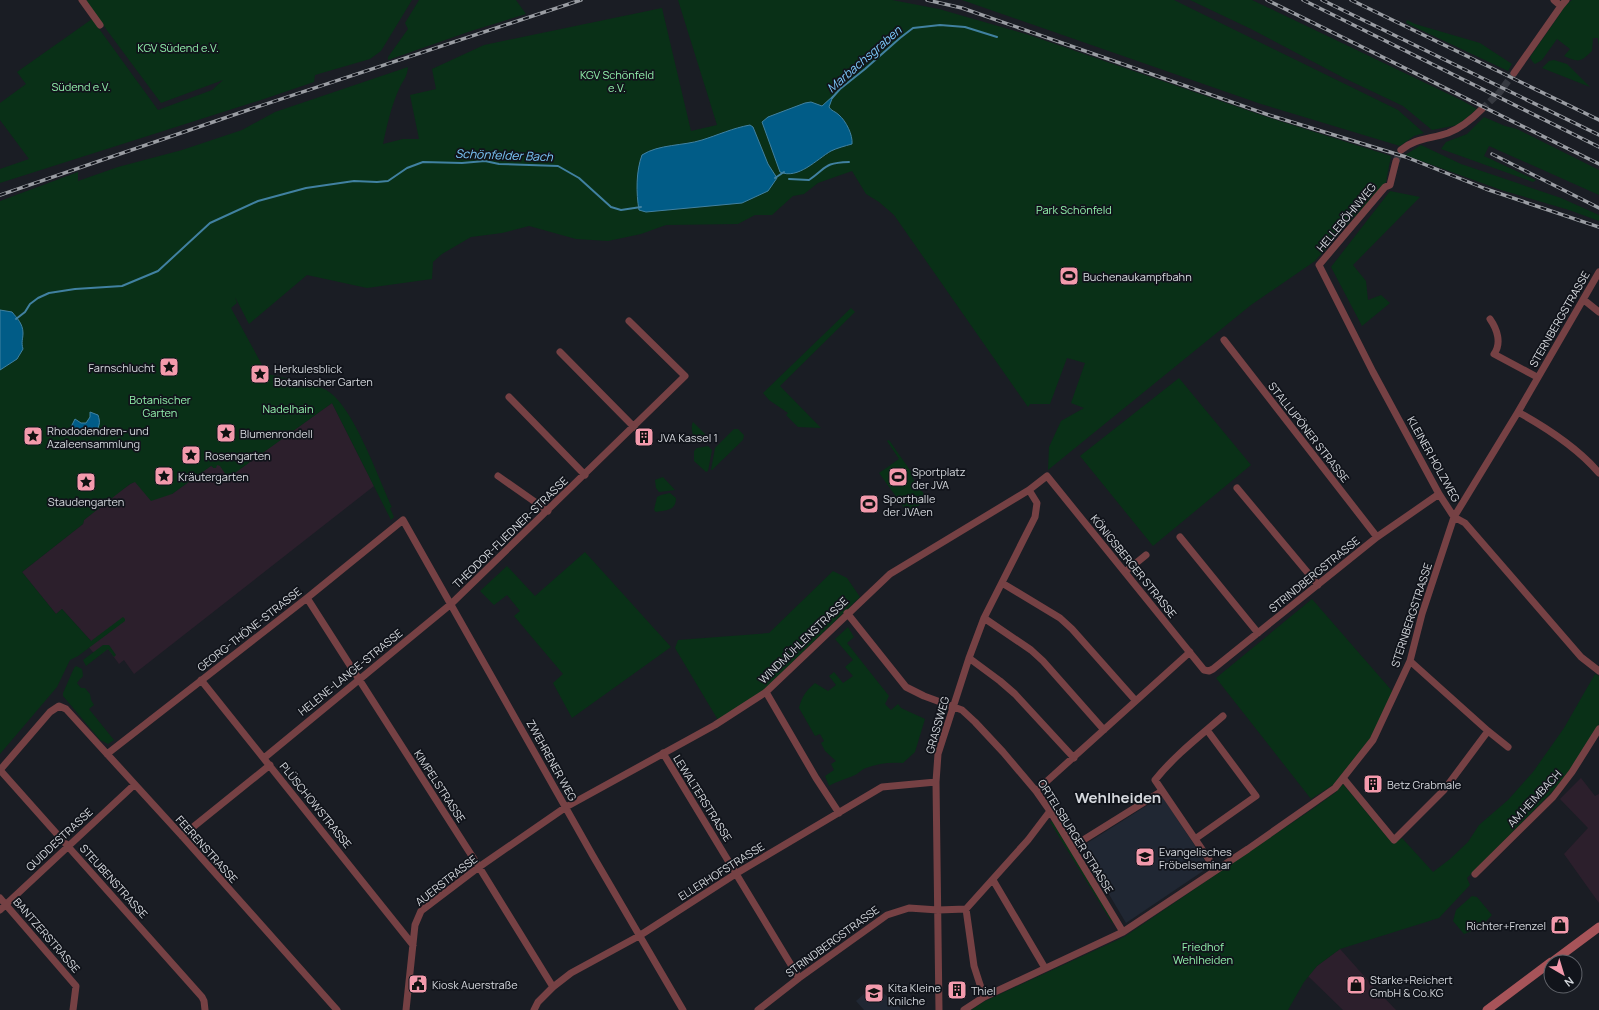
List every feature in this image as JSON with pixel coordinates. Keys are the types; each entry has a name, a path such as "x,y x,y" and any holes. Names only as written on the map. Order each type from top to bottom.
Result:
{"main road":[{"path":"1562,954 1599,927"},
{"path":"1487,1010 1543,968"}],"street":[{"path":"82,0 100,25"},
{"path":"1554,0 1561,6"},
{"path":"1514,73 1566,0"},
{"path":"1401,150 1418,140 1448,133 1461,127 1482,109"},
{"name":"HELLEBÖHNWEG","path":"1319,265 1385,187 1390,185 1396,161"},
{"name":"KLEINER HOLZWEG","path":"1319,265 1372,372 1439,494 1454,517 1465,523 1581,657 1599,671"},
{"name":"STERNBERGSTRASSE","path":"964,1010 984,997 1123,932 1248,849 1335,788 1373,740 1410,661 1422,614 1454,517 1518,412 1599,272"},
{"path":"1584,300 1599,312"},
{"name":"STERNBERGSTRASSE","path":"1490,319 1496,327 1498,340 1497,349 1494,354 1538,377"},
{"name":"THEODOR-FLIEDNER-STRASSE","path":"451,604 685,376 629,321"},
{"name":"STALLUPÖNER STRASSE","path":"1224,340 1377,537"},
{"path":"560,352 634,427"},
{"name":"THEODOR-FLIEDNER-STRASSE","path":"509,397 585,475"},
{"path":"1518,412 1543,426 1572,446 1599,473"},
{"path":"498,476 548,511"},
{"name":"WINDMÜHLENSTRASSE","path":"566,807 715,725 766,692 890,574 1029,490 1047,476"},
{"name":"KÖNIGSBERGER STRASSE","path":"1047,476 1204,670"},
{"path":"1237,488 1318,585"},
{"name":"GRASSWEG","path":"939,1010 936,782 938,754 969,658 984,618 1035,517 1037,502 1029,490"},
{"name":"STRINDBERGSTRASSE","path":"1204,670 1209,671 1213,669 1377,537 1439,494"},
{"name":"ZWEHRENER WEG","path":"403,520 639,936 683,1010"},
{"name":"GEORG-THÖNE-STRASSE","path":"108,754 403,520"},
{"path":"1180,537 1258,633"},
{"path":"1125,572 1146,555"},
{"path":"1002,583 1060,618 1072,629 1135,700"},
{"name":"KIMPELSTRASSE","path":"306,598 479,867 553,987"},
{"name":"HELENE-LANGE-STRASSE","path":"264,758 451,604"},
{"name":"ORTELSBURGER STRASSE","path":"848,613 906,687 924,696 962,710 975,722 1036,791 1050,811 1123,932"},
{"path":"984,618 1031,650 1043,661 1104,730"},
{"path":"1036,791 1074,758 1135,700 1190,652"},
{"path":"969,658 1015,694 1074,758"},
{"path":"1410,661 1508,748"},
{"name":"PLÜSCHOWSTRASSE","path":"201,680 413,945"},
{"path":"766,692 816,778 839,813"},
{"name":"FEERENSTRASSE","path":"0,770 50,712 59,706 66,709 182,836 337,1010"},
{"path":"1216,870 1155,780 1161,772 1223,716"},
{"name":"AM HEIMBACH","path":"1475,874 1557,792 1572,772 1599,729"},
{"path":"1194,839 1256,796 1207,730"},
{"path":"1343,778 1394,840 1444,790 1488,731"},
{"name":"LEWALTERSTRASSE","path":"663,753 737,873 799,978"},
{"path":"182,836 270,765"},
{"name":"STEUBENSTRASSE","path":"0,770 202,997 205,1010"},
{"name":"ELLERHOFSTRASSE","path":"534,1010 538,1002 553,987 574,972 639,936 737,873 882,787 936,782"},
{"name":"QUIDDESTRASSE","path":"0,910 134,785"},
{"path":"1072,847 1162,791"},
{"name":"AUERSTRASSE","path":"406,1010 415,925 421,911 479,867 566,807"},
{"path":"984,997 974,966 966,909 993,880 1050,811"},
{"path":"993,880 1045,968"},
{"name":"BANTZERSTRASSE","path":"0,898 76,986 73,1010"},
{"name":"STRINDBERGSTRASSE","path":"758,1010 887,914 909,908 938,910 966,909"}],"shaded area":[{"path":"332,403 374,486 134,674 124,660 119,664 108,649 97,657 87,645 91,641 62,609 56,614 22,572 83,524 84,520 117,493 135,481 172,494 210,466 216,468 216,465 220,465 228,477"},
{"path":"1581,778 1595,796 1599,794 1599,903 1564,854 1588,828 1560,799"},
{"name":"Evangelisches Fröbelseminar","path":"1162,796 1209,867 1126,923 1081,847"},
{"path":"1340,949 1396,1010 1343,1010 1308,976 1317,966"},
{"name":"Kita Kleine Knilche","path":"873,986 894,1001 902,1010 864,1010 856,1001"}],"green space":[{"path":"88,0 412,0 381,51 370,59 315,75 314,82 261,100 0,183 0,169 29,159 0,120 0,103 26,84 17,72 92,19 158,110 212,90 223,80 161,103 86,2"},
{"path":"419,0 516,0 526,14 471,31 388,60 388,57 408,29 405,23"},
{"name":"Park Schönfeld","path":"678,0 892,0 939,9 1026,34 1264,116 1391,156 1386,182 1315,261 1251,305 1048,470 1049,447 1061,421 1084,408 1071,403 1085,363 1067,358 1050,404 1030,404 1028,407 894,215 879,202 866,194 852,171 818,183 804,194 793,196 772,215 755,215 738,224 666,225 641,234 608,241 576,239 529,226 502,233 471,237 442,254 433,262 432,279 367,288 307,275 249,324 235,297 237,303 231,308 267,374 304,382 324,389 334,396 344,408 354,424 372,460 392,507 390,508 394,517 391,520 332,403 228,478 220,466 217,465 216,468 213,468 211,466 172,494 151,501 135,482 130,484 84,520 83,524 22,572 56,614 62,609 91,641 123,617 125,621 78,656 70,660 57,687 0,754 0,201 78,172 78,181 118,167 182,150 242,130 275,112 408,67 406,76 391,109 383,144 403,139 419,139 410,95 436,89 432,69 484,45 662,8 691,131 717,125"},
{"path":"962,0 1174,0 1398,110 1424,133 1414,136 1400,146 1261,104"},
{"path":"1190,0 1252,0 1477,109 1458,125 1432,130 1403,106 1344,78 1251,29"},
{"path":"1572,0 1599,0 1599,46 1598,38 1593,38 1592,51 1580,60 1573,60 1564,56 1570,49 1557,39 1542,60 1535,64 1530,57 1562,11 1562,8"},
{"path":"1407,20 1415,24 1480,43 1512,64 1508,71 1406,23"},
{"path":"1554,60 1567,64 1590,87 1542,68 1549,61"},
{"path":"1484,117 1505,126 1517,129 1599,170 1599,195 1489,146 1484,156 1536,180 1533,182 1441,149 1446,142 1467,134"},
{"path":"1421,145 1461,164 1561,198 1599,215 1599,221 1569,210 1501,190 1405,155"},
{"path":"1390,191 1420,197 1353,265 1366,281 1368,300 1381,295 1390,303 1362,326 1331,267"},
{"path":"851,308 855,312 780,386 821,428 798,427 786,415 788,413 769,400 763,393"},
{"path":"1179,378 1251,465 1153,546 1080,456"},
{"path":"693,422 711,441 697,443 692,432"},
{"path":"734,429 738,429 744,435 743,440 711,470 715,448"},
{"name":"Sportplatz der JVA","path":"889,440 914,476 912,478 928,499 908,513 879,473 899,459 887,441"},
{"path":"708,446 712,450 708,471 706,472 694,461 694,451 697,448"},
{"path":"663,477 675,490 659,492 656,488 655,480"},
{"path":"670,493 676,498 676,502 672,508 656,512 654,510 657,497"},
{"path":"585,552 671,647 572,718 553,683 563,674 514,616 520,611 507,595 494,605 480,591 507,566 535,596"},
{"path":"833,571 847,578 860,597 764,690 718,720 675,648 678,640 769,633"},
{"path":"1312,599 1393,692 1370,739 1333,785 1311,799 1216,678"},
{"path":"848,627 854,637 847,643 889,696 885,704 891,710 898,704 901,708 925,719 915,752 903,763 884,763 871,766 863,769 855,775 829,786 825,776 834,770 831,764 836,761 825,751 821,743 824,741 820,734 815,736 799,708 805,694 815,683 828,691 836,685 829,676 834,672 843,683 853,676 845,667 853,660 835,639"},
{"path":"103,645 109,645 116,655 114,657 108,649 86,666 83,660"},
{"path":"76,666 82,669 83,675 77,683 81,688 85,688 90,694 94,705 89,709 114,740 108,744 100,740 63,696"},
{"name":"Friedhof Wehlheiden","path":"1595,674 1599,676 1599,724 1577,760 1557,787 1467,878 1470,885 1439,918 1340,949 1317,966 1304,982 1288,1010 971,1010 985,1001 1124,937 1314,808 1336,792 1343,784 1393,844 1402,838 1433,872 1468,842 1479,825 1508,800 1533,772 1564,728"},
{"path":"1052,821 1113,922 1112,923 1050,822"},
{"path":"1472,896 1477,897 1492,915 1479,928 1464,934 1453,921 1456,910"}],"water":[{"path":"833,96 829,107 842,118 846,124 850,132 852,144 831,151 807,168 800,171 787,174 780,172 762,122 768,117 805,103 811,102 822,106"},
{"path":"750,125 753,127 768,164 777,178 768,191 742,203 646,212 639,210 637,182 642,155 649,151 663,147 695,142"},
{"path":"0,310 12,312 19,321 23,330 23,349 17,359 0,370"},
{"path":"90,412 98,415 98,428 92,433 88,434 73,432 71,427 75,419 81,423 86,423 90,417"}],"waterway":[{"name":"Marbachsgraben","path":"832,98 840,89 913,28 940,25 965,27 997,37"},
{"name":"Schönfelder Bach","path":"16,319 25,312 30,304 49,293 75,289 122,286 158,271 210,223 258,201 306,188 354,181 388,181 407,168 423,162 462,163 485,161 499,164 558,166 579,178 611,207 621,210 641,207"},
{"path":"789,179 809,180 826,166 834,163 849,162"},
{"name":"Marbachsgraben","path":"775,178 784,172"}],"tunnel":[{"path":"1482,109 1499,93 1514,73"},
{"path":"1396,161 1401,150"}],"railway":[{"path":"0,195 248,110 581,0"},
{"path":"927,0 962,8 1272,116 1406,157 1486,189 1599,227"},
{"path":"1267,0 1599,164"},
{"path":"1303,0 1599,147"},
{"path":"1322,0 1599,135"},
{"path":"1351,0 1599,120"},
{"path":"1492,154 1599,208"}],"place":[{"name":"Buchenaukampfbahn","path":"1069,276"},
{"name":"Farnschlucht","path":"169,367"},
{"name":"Herkulesblick Botanischer Garten","path":"260,374"},
{"name":"Blumenrondell","path":"226,433"},
{"name":"Rhododendren- und Azaleensammlung","path":"33,436"},
{"name":"JVA Kassel 1","path":"644,437"},
{"name":"Rosengarten","path":"191,455"},
{"name":"Kräutergarten","path":"164,476"},
{"name":"Sportplatz der JVA","path":"898,477"},
{"name":"Staudengarten","path":"86,482"},
{"name":"Sporthalle der JVAen","path":"869,504"},
{"name":"Betz Grabmale","path":"1373,784"},
{"name":"Evangelisches Fröbelseminar","path":"1145,857"},
{"name":"Richter+Frenzel","path":"1560,925"},
{"name":"Kiosk Auerstraße","path":"418,984"},
{"name":"Starke+Reichert GmbH & Co.KG","path":"1356,985"},
{"name":"Thiel","path":"957,990"},
{"name":"Kita Kleine Knilche","path":"874,993"}],"district":[{"name":"Wehlheiden","path":"1118,797"}],"park label":[{"name":"KGV Südend e.V.","path":"178,47"},
{"name":"KGV Schönfeld e.V.","path":"617,80"},
{"name":"Südend e.V.","path":"81,86"},
{"name":"Botanischer Garten","path":"160,405"},
{"name":"Nadelhain","path":"288,408"}]}
